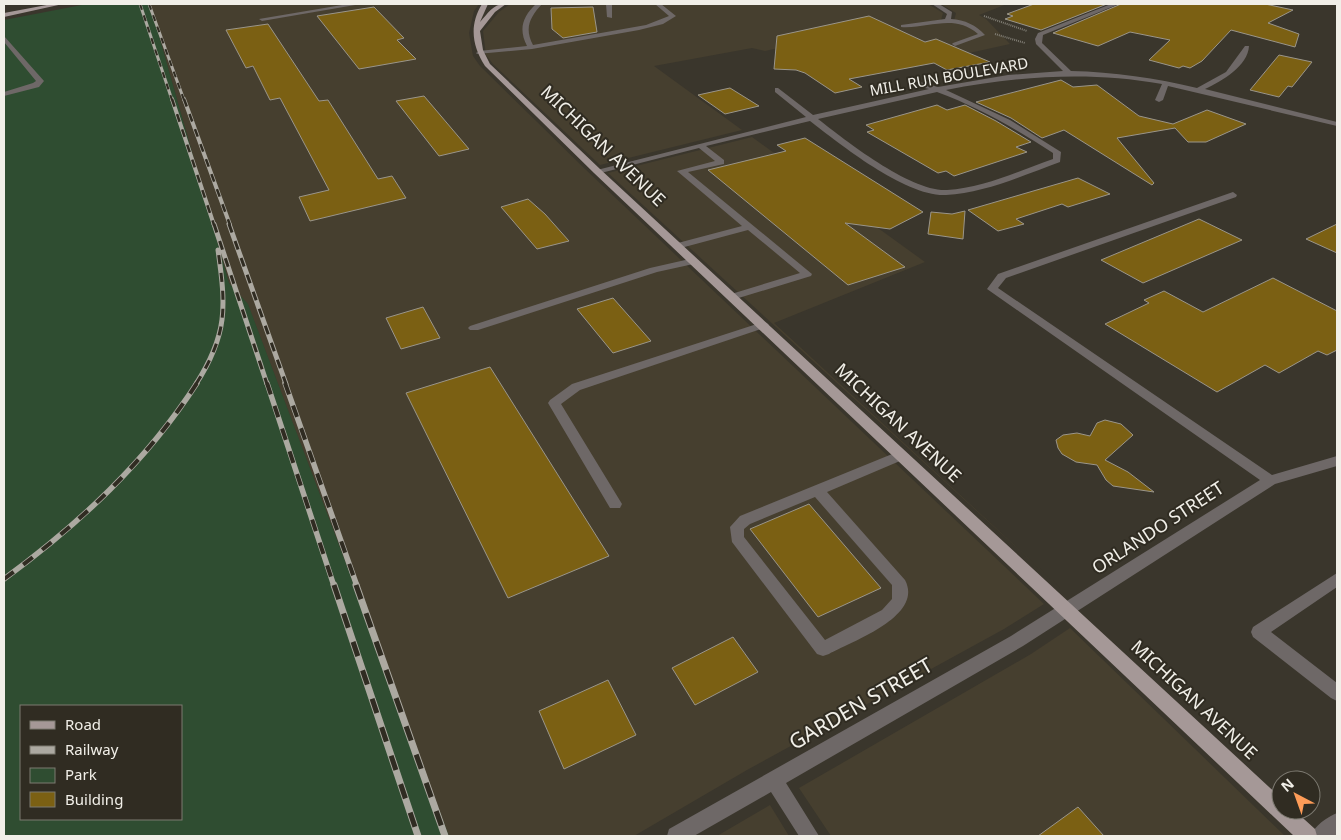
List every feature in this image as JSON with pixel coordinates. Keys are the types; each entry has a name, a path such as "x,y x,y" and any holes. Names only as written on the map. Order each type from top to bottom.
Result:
{"main road":[{"path":"4,15 60,4"},
{"path":"479,53 476,22 485,4"},
{"path":"476,31 493,11 503,4"},
{"name":"MICHIGAN AVENUE","path":"479,53 487,65 597,171 1308,836"}],"street":[{"path":"262,19 358,4"},
{"path":"531,47 524,33 524,24 526,18 539,4"},
{"path":"609,4 610,17"},
{"path":"479,53 531,47 646,27 668,20 673,16 658,4"},
{"path":"935,4 950,14 948,19"},
{"path":"1068,73 1039,44 1040,34 1116,4"},
{"path":"903,26 948,19 971,27 982,35 955,44"},
{"path":"4,38 40,81 36,85 4,94"},
{"path":"1200,89 1226,76 1235,68 1247,47"},
{"name":"MILL RUN BOULEVARD","path":"597,171 811,118 941,89 1011,78 1068,73 1100,74 1166,82 1337,124"},
{"path":"1159,100 1166,82"},
{"path":"778,90 811,118 876,163 902,179 933,192 963,190 1058,160 1058,152 1030,134 941,89 916,83"},
{"path":"700,145 721,162 681,172 807,274 732,297"},
{"path":"1233,195 1002,276 992,289 999,296 1270,480"},
{"path":"677,246 750,227"},
{"path":"474,328 654,270 694,261"},
{"path":"615,504 554,403 576,387 762,325"},
{"path":"817,490 880,559 900,584 900,601 888,616 823,649 738,538 736,527 745,520 817,490 902,455"},
{"name":"ORLANDO STREET","path":"1067,609 1270,480 1337,461"},
{"path":"1337,578 1258,632 1337,693"},
{"name":"GARDEN STREET","path":"676,836 1017,641 1067,609"},
{"path":"773,779 810,836"},
{"path":"1320,836 1337,822"}],"path":[{"path":"983,16 1029,32"},
{"path":"994,33 1027,43"}],"shaded area":[{"path":"150,4 479,4 474,11 469,33 473,56 480,66 585,169 1044,604 1004,629 747,770 634,836 449,836 248,305 229,283"},
{"path":"510,4 928,4 943,13 941,20 954,21 956,13 941,4 1007,4 979,15 986,19 1010,44 933,61 805,42 765,51 752,48 654,66 742,130 600,165 493,64 486,55 483,31 499,12"},
{"path":"752,137 925,262 774,323 1064,591 608,173"},
{"path":"1070,628 1285,836 831,836 799,788 1031,654"},
{"path":"770,805 789,836 717,836"}],"green space":[{"path":"87,4 150,4 229,283 248,304 449,836 4,836 4,20"}],"building":[{"path":"1034,4 1107,4 1041,30 1005,19 1013,16 1007,14"},
{"path":"1121,4 1265,4 1293,10 1268,23 1299,34 1295,47 1231,30 1202,61 1190,68 1183,66 1179,68 1149,60 1170,40 1130,32 1098,46 1053,33"},
{"path":"374,7 404,38 397,40 416,59 359,69 317,16"},
{"path":"593,7 597,32 563,38 552,29 551,8"},
{"path":"869,16 925,42 936,39 990,62 947,70 934,63 849,79 862,87 835,93 805,73 796,70 774,69 777,36"},
{"path":"268,24 319,101 328,100 378,179 392,176 406,198 310,221 299,197 329,190 280,98 270,100 253,66 246,68 226,30"},
{"path":"1279,55 1312,62 1292,87 1288,86 1279,97 1250,90"},
{"path":"1061,80 1073,87 1097,85 1139,116 1173,124 1207,110 1246,124 1206,142 1188,142 1175,128 1117,138 1154,183 1152,185 1064,130 1042,138 1011,118 976,102"},
{"path":"730,88 759,106 725,114 698,95"},
{"path":"424,96 469,149 439,156 396,101"},
{"path":"937,105 947,110 965,105 996,121 1031,142 1016,147 1027,152 954,176 946,171 938,173 867,132 874,130 866,125"},
{"path":"805,138 923,212 890,229 845,223 905,267 848,285 708,170 786,151 777,145"},
{"path":"1078,178 1110,194 1068,207 1062,204 1016,219 1024,224 998,231 968,210"},
{"path":"528,199 545,214 569,241 537,249 501,207"},
{"path":"965,211 963,239 928,234 931,212 952,214"},
{"path":"1199,219 1242,240 1143,283 1101,260"},
{"path":"1337,224 1337,253 1306,239"},
{"path":"1273,278 1337,311 1337,350 1327,355 1318,351 1279,373 1265,365 1217,392 1105,324 1149,303 1144,300 1164,291 1203,312"},
{"path":"613,298 651,341 613,353 577,309"},
{"path":"423,307 440,338 401,349 386,318"},
{"path":"490,367 609,556 508,598 406,393"},
{"path":"1105,420 1121,424 1133,435 1105,460 1128,472 1154,492 1113,486 1106,480 1097,465 1076,462 1062,454 1058,448 1056,440 1063,435 1077,433 1090,436 1097,423"},
{"path":"809,504 881,588 818,617 750,529"},
{"path":"733,637 758,672 695,705 672,668"},
{"path":"608,680 636,735 564,769 539,711"},
{"path":"1078,807 1104,836 1038,836"}],"railway":[{"path":"140,4 172,100"},
{"path":"149,4 184,100"},
{"path":"172,99 214,225"},
{"path":"184,99 230,225"},
{"path":"214,224 267,384"},
{"path":"229,224 286,384"},
{"path":"196,384 214,350 222,320 223,304 218,250"},
{"path":"4,579 59,536 110,490 156,439 197,383"},
{"path":"267,383 334,586"},
{"path":"285,383 357,586"},
{"path":"334,585 418,836"},
{"path":"356,585 445,836"}]}
